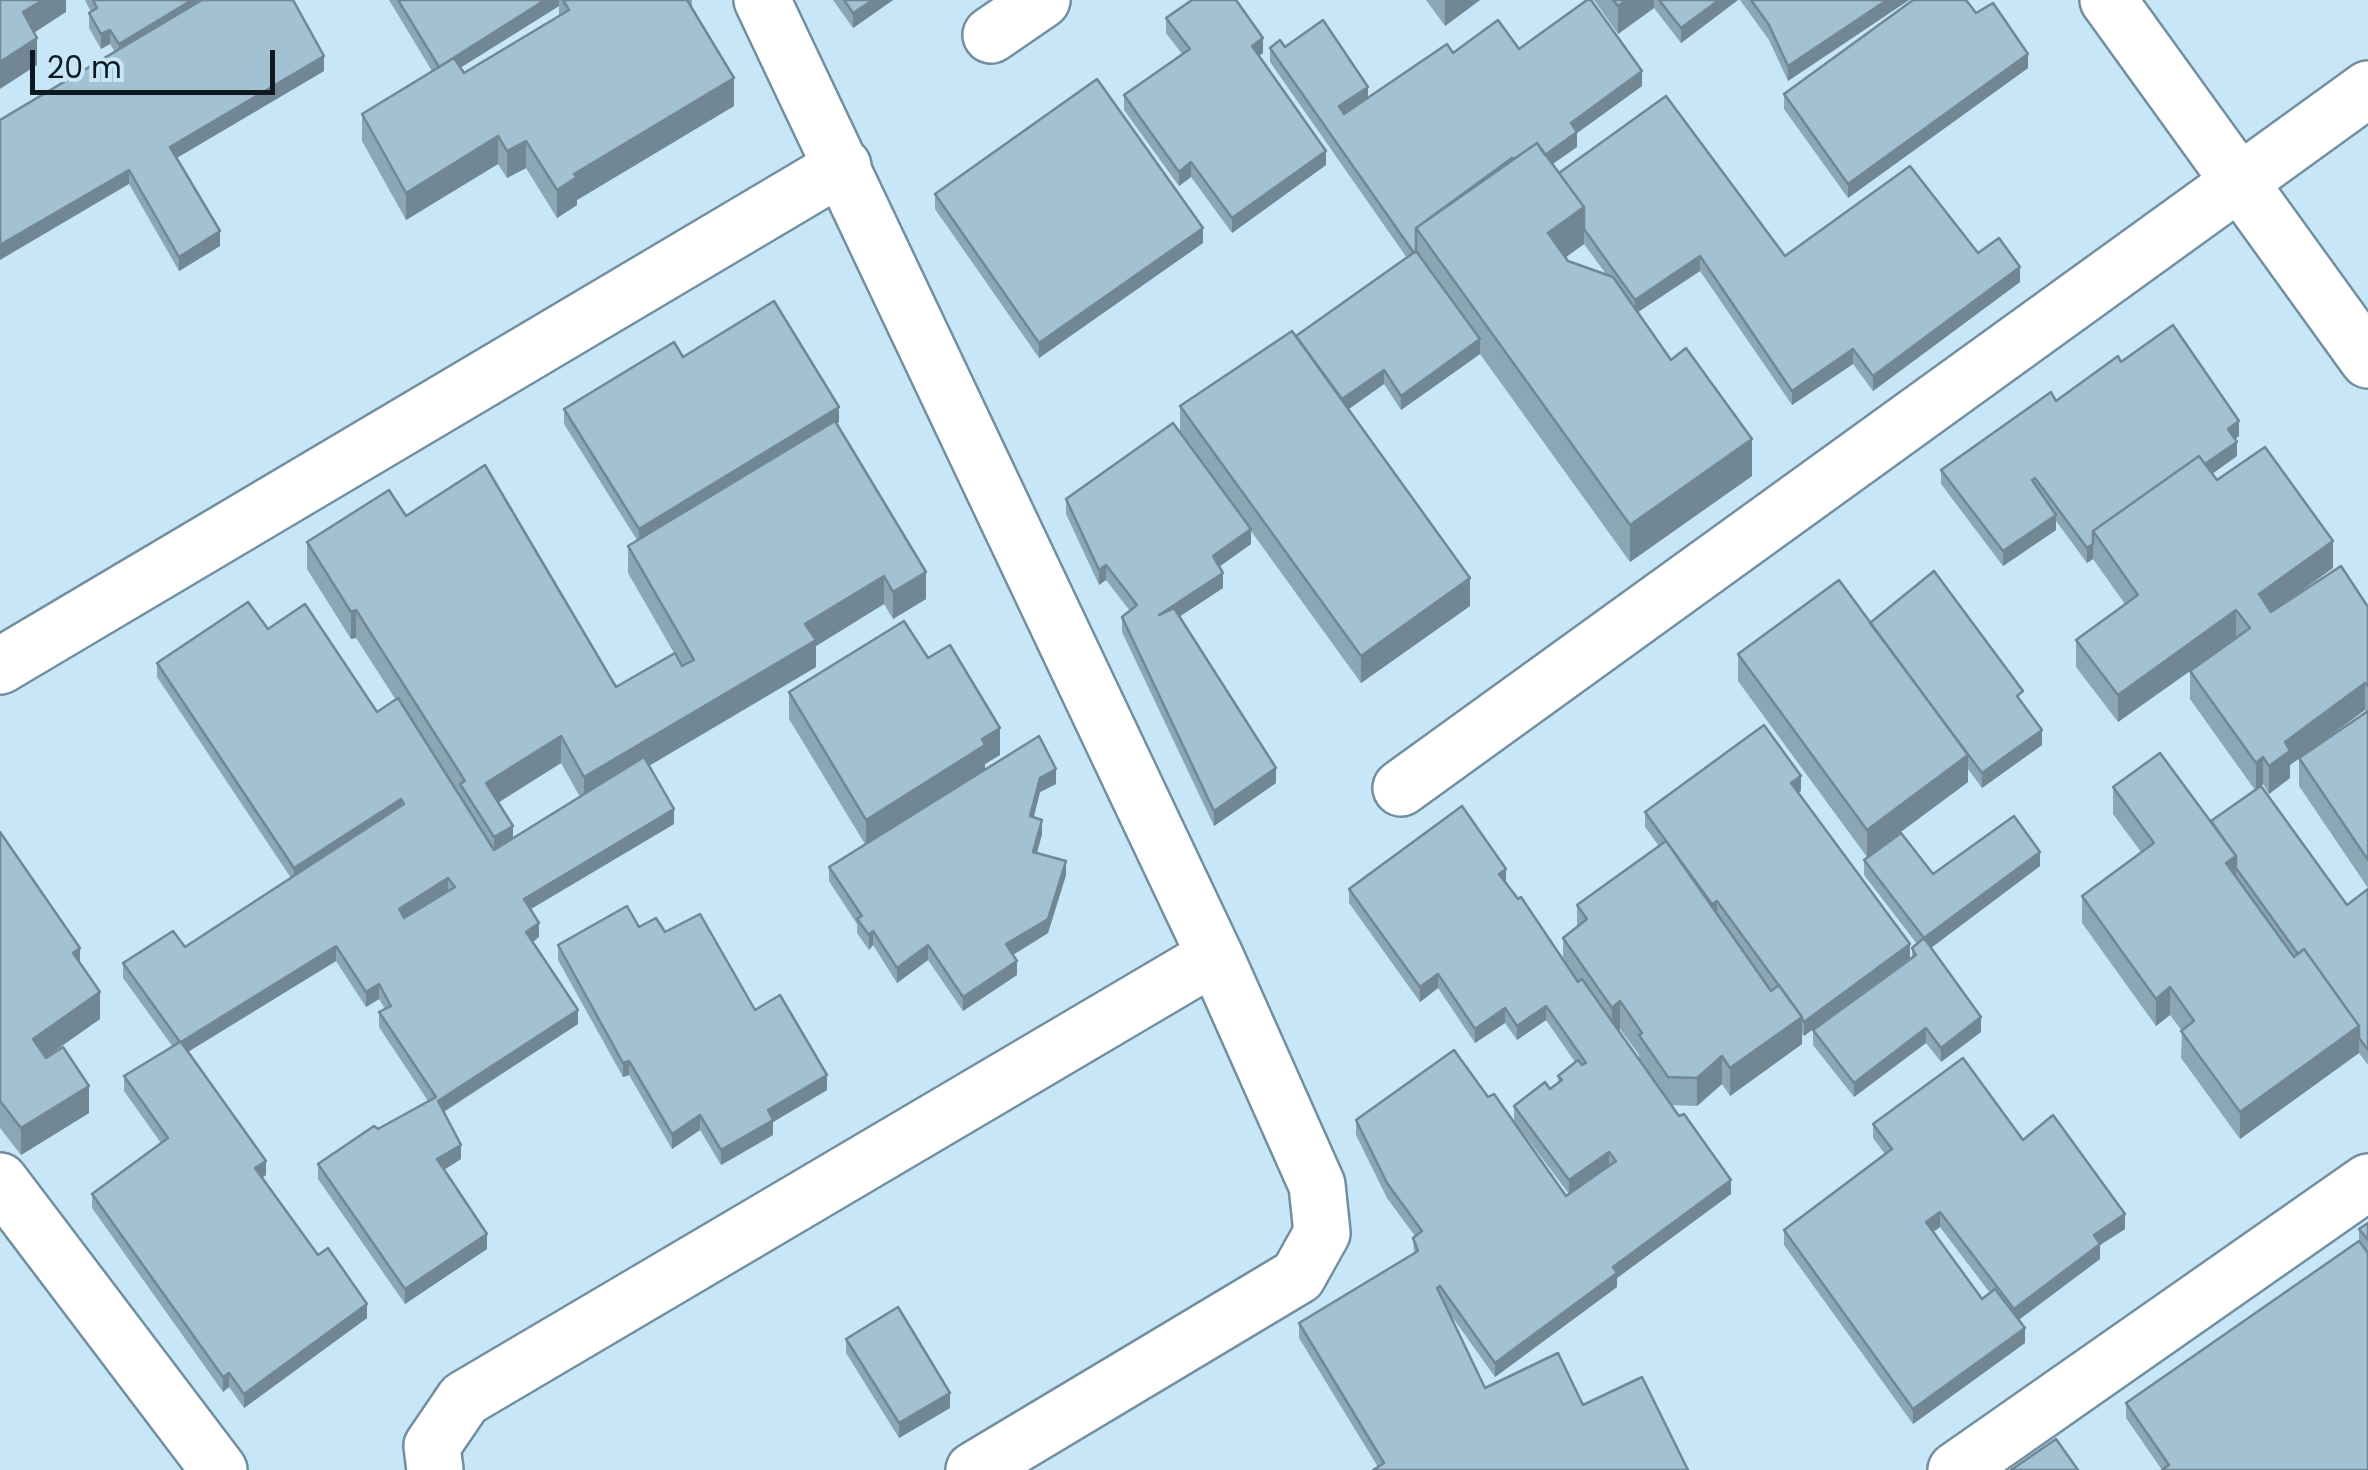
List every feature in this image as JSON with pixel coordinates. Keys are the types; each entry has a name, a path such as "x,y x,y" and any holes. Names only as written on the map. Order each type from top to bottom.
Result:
{"street":[{"path":"762,0 1215,956 1317,1185 1322,1233 1298,1276 974,1470"},
{"path":"992,36 1042,0"},
{"path":"2108,0 2368,360"},
{"path":"1402,788 2368,89"},
{"path":"0,666 843,166"},
{"path":"435,1470 432,1446 464,1399 1215,956"},
{"path":"0,1182 219,1470"},
{"path":"1956,1470 2368,1182"}],"building":[{"path":"0,0 43,0 23,12 37,38 0,62"},
{"path":"93,0 192,0 119,44 110,30 101,34 89,13 97,8"},
{"path":"202,0 293,0 324,56 170,147 220,231 179,257 129,170 0,245 0,120"},
{"path":"398,0 545,0 439,67"},
{"path":"563,0 687,0 734,78 574,174 577,177 557,190 526,141 507,151 498,136 406,193 362,114 454,58 464,73 569,10"},
{"path":"844,0 873,0 853,13"},
{"path":"1192,0 1236,0 1263,38 1252,46 1326,151 1232,218 1191,162 1179,172 1124,95 1190,49 1166,18"},
{"path":"1591,0 1642,71 1571,123 1577,132 1545,155 1537,143 1416,228 1414,253 1270,48 1280,40 1285,47 1323,20 1368,87 1339,106 1344,114 1447,44 1453,53 1498,20 1519,49"},
{"path":"1659,0 1719,0 1681,28"},
{"path":"1751,0 1887,0 1788,66 1769,25"},
{"path":"1913,0 1966,0 1976,13 1993,3 2028,54 1848,184 1784,94"},
{"path":"1097,79 1203,228 1039,343 935,194"},
{"path":"1666,96 1785,256 1910,166 1978,253 1999,238 2020,267 1873,376 1853,349 1792,391 1700,256 1635,300 1584,229 1584,207 1559,173"},
{"path":"1537,143 1584,207 1548,233 1568,261 1613,277 1671,360 1686,348 1752,439 1630,525 1416,228"},
{"path":"1416,251 1480,339 1401,396 1384,370 1342,399 1296,336"},
{"path":"774,301 839,407 639,529 564,409 674,342 683,357"},
{"path":"2173,325 2239,421 2228,429 2237,442 2205,464 2199,456 2093,531 2093,544 2087,548 2035,478 2032,480 2056,515 2003,551 1941,470 2051,392 2056,401 2118,356 2121,362"},
{"path":"1292,331 1470,578 1361,656 1180,406"},
{"path":"835,421 926,572 893,592 884,576 805,624 816,640 584,777 561,736 486,783 513,826 494,837 460,784 465,781 356,610 351,612 307,542 389,490 406,516 485,465 616,687 675,653 682,666 694,660 628,546"},
{"path":"1173,423 1251,529 1213,556 1223,573 1159,615 1174,608 1276,768 1214,811 1122,617 1137,605 1106,565 1099,570 1066,499"},
{"path":"2265,447 2333,541 2259,594 2271,612 2341,566 2368,607 2368,686 2365,683 2285,742 2290,751 2269,766 2263,757 2256,763 2190,671 2250,628 2236,610 2118,695 2076,640 2138,595 2093,531 2199,456 2217,480"},
{"path":"1934,571 2023,691 2017,696 2042,730 1982,773 1870,623"},
{"path":"1839,580 1968,755 1867,830 1738,654"},
{"path":"248,602 268,629 305,604 377,712 398,698 494,850 644,757 674,809 524,899 539,923 526,932 578,1010 438,1101 461,1145 437,1159 487,1234 405,1289 318,1164 374,1126 378,1129 436,1097 379,1012 391,1006 379,984 366,992 336,946 181,1042 266,1161 255,1168 318,1255 328,1248 367,1304 244,1394 229,1373 223,1377 92,1194 168,1138 124,1076 180,1042 123,963 173,931 185,947 404,804 401,799 294,868 157,663","holes":["448,878 455,887 404,918 399,909"]},
{"path":"904,621 928,658 950,645 1000,728 982,739 985,745 866,820 789,692"},
{"path":"2368,711 2368,860 2299,758"},
{"path":"1764,725 1801,776 1791,783 1910,944 1804,1022 1717,901 1712,904 1645,812"},
{"path":"1039,736 1056,769 1040,778 1030,816 1042,820 1033,852 1066,861 1048,919 1006,944 1017,961 963,997 928,945 897,968 873,931 869,935 857,919 862,916 829,867"},
{"path":"2160,753 2236,856 2226,863 2294,957 2304,949 2359,1026 2240,1112 2181,1031 2194,1021 2170,987 2156,999 2082,896 2154,843 2113,787"},
{"path":"2261,786 2347,905 2368,889 2368,1050 2359,1038 2359,1026 2304,949 2298,954 2236,868 2236,856 2211,821"},
{"path":"1462,806 1506,869 1499,874 1518,899 1521,897 1578,982 1582,979 1679,1116 1684,1114 1731,1180 1613,1267 1617,1273 1495,1363 1440,1286 1437,1288 1485,1388 1558,1353 1583,1405 1642,1377 1688,1470 1373,1470 1384,1463 1299,1323 1418,1251 1413,1238 1422,1231 1387,1183 1356,1120 1454,1050 1488,1097 1494,1094 1566,1196 1616,1161 1609,1152 1569,1180 1514,1106 1545,1082 1550,1089 1562,1080 1558,1076 1578,1060 1582,1065 1586,1063 1546,1006 1517,1026 1505,1008 1475,1029 1438,974 1420,987 1349,889"},
{"path":"2014,816 2040,852 1924,938 1864,860 1901,833 1933,874"},
{"path":"0,832 80,948 73,953 100,992 33,1039 46,1058 63,1047 89,1086 21,1128 0,1101"},
{"path":"1666,841 1771,991 1779,985 1802,1017 1730,1068 1722,1056 1697,1078 1668,1077 1620,1001 1612,1008 1563,938 1587,919 1577,905"},
{"path":"627,906 639,927 656,918 665,932 700,914 755,1010 780,995 827,1075 768,1110 773,1120 721,1150 700,1115 672,1134 629,1061 623,1063 558,945"},
{"path":"1924,938 1981,1017 1941,1048 1926,1028 1854,1083 1813,1030 1916,955 1912,948"},
{"path":"1963,1058 2023,1140 2053,1115 2125,1214 2094,1235 2100,1244 2014,1309 1940,1212 1926,1222 1982,1299 1995,1289 2025,1328 1913,1409 1784,1230 1892,1149 1873,1124"},
{"path":"2368,1223 2368,1240 2359,1229"},
{"path":"2359,1241 2368,1253 2368,1470 2162,1470 2169,1465 2126,1403"},
{"path":"898,1307 950,1393 899,1423 846,1339"},
{"path":"2056,1439 2078,1470 2011,1470"}]}
